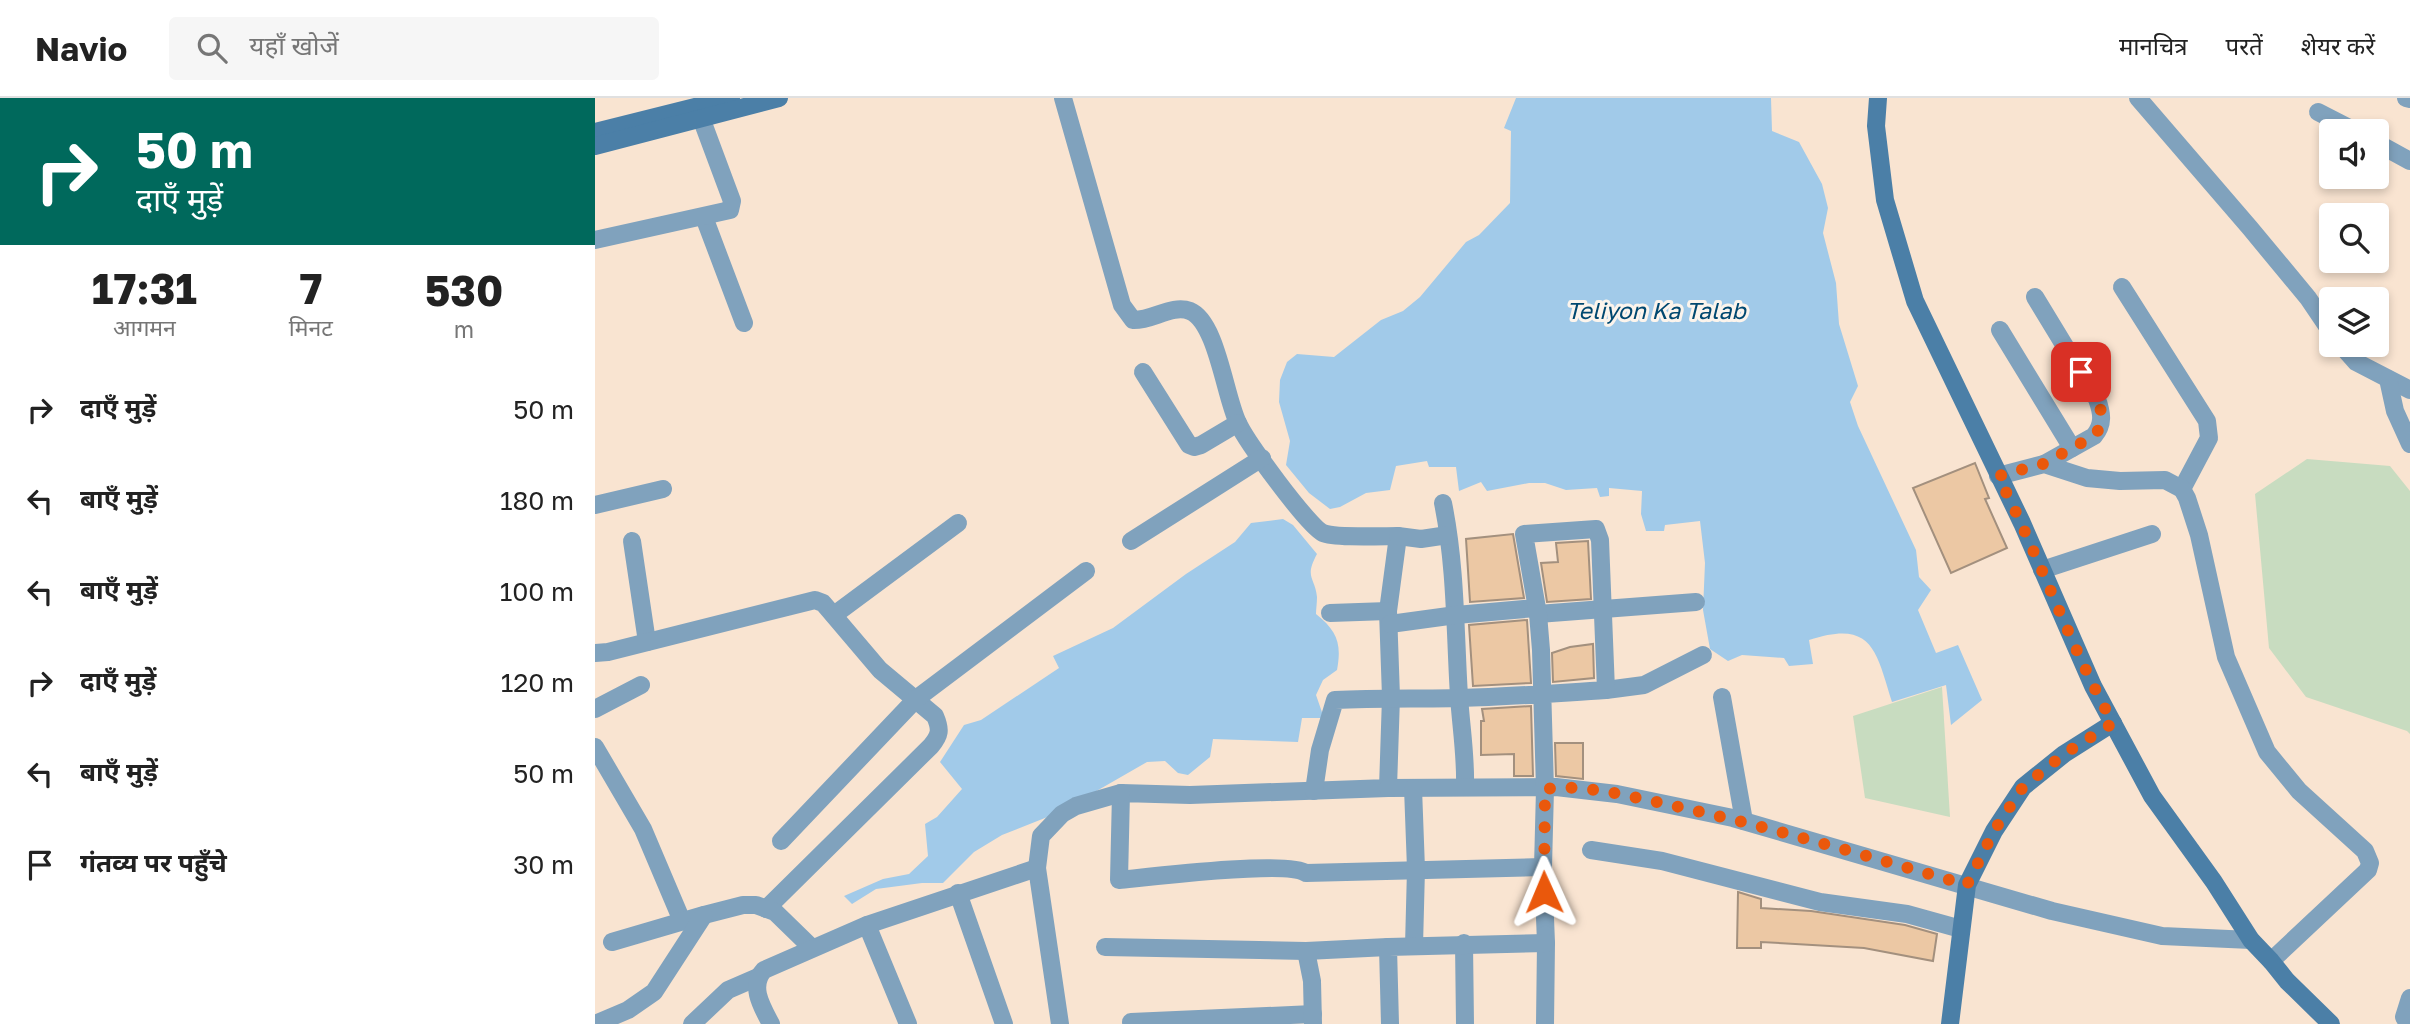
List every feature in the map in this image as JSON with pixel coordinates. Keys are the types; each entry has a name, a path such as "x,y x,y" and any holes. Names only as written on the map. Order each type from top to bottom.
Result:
{"main road":[{"path":"595,146 700,113 731,98"},
{"path":"595,132 779,98"},
{"path":"1878,98 1876,126 1885,200 1915,301 2022,523 2093,686 2152,796 2214,882 2251,940 2287,981 2332,1024"},
{"path":"1950,1024 1967,885 1994,831 2023,787 2064,754 2113,723"}],"street":[{"path":"1063,98 1122,304 1133,320 1145,320 1175,310 1188,310 1199,316 1208,331 1238,423 1308,522 1324,534 1421,539 1448,536"},
{"path":"2138,98 2319,314"},
{"path":"2318,112 2332,119"},
{"path":"595,240 725,212 732,206 700,113"},
{"path":"2389,150 2410,161"},
{"path":"703,217 744,323"},
{"path":"2122,287 2207,421 2209,438 2182,489"},
{"path":"1998,476 2043,464 2094,436 2100,429 2102,412 2092,390 2035,297"},
{"path":"2000,330 2073,448"},
{"path":"2352,357 2356,362 2410,390"},
{"path":"1143,372 1189,445 1201,445 1238,423"},
{"path":"2388,379 2395,411 2410,444"},
{"path":"1131,541 1262,458"},
{"path":"2043,464 2087,478 2120,481 2165,480 2182,489 2199,535 2226,657 2267,752 2299,791 2365,851 2370,863 2368,870 2271,961"},
{"path":"595,505 663,489"},
{"path":"1443,503 1456,615 1459,698 1465,742 1465,788"},
{"path":"834,615 958,523"},
{"path":"1545,1024 1545,789 1542,694 1537,611 1524,534 1596,529 1600,540 1606,690"},
{"path":"2042,570 2152,534"},
{"path":"1388,788 1391,698 1389,617 1398,536"},
{"path":"632,541 647,642"},
{"path":"781,841 916,699 1086,570"},
{"path":"595,653 815,600 823,603 880,670 935,716 940,726 939,735 931,746 766,909"},
{"path":"1330,613 1389,617 1603,611 1696,603"},
{"path":"1314,790 1320,750 1335,700 1459,698 1606,690 1644,685 1703,655"},
{"path":"595,709 641,685"},
{"path":"1722,697 1744,821"},
{"path":"595,747 643,829 682,921"},
{"path":"1060,1024 1037,868 1041,836 1062,814 1076,806 1121,793 1190,795 1388,788 1556,787 1617,794 1744,821 2052,911 2162,936 2251,940"},
{"path":"1413,788 1416,869 1414,946"},
{"path":"1121,793 1119,880 1269,868 1299,868 1306,873 1543,867"},
{"path":"1591,850 1662,861 1820,902 1907,914 1961,929"},
{"path":"692,1024 729,990 758,977 804,939 867,925 1037,868"},
{"path":"958,893 1004,1024"},
{"path":"612,942 743,905 757,905 775,912 804,939"},
{"path":"595,1024 628,1010 654,992 704,915"},
{"path":"867,925 908,1024"},
{"path":"1105,947 1306,951 1464,943 1546,943"},
{"path":"1464,943 1465,1024"},
{"path":"1388,947 1390,1024"},
{"path":"1131,1021 1313,1019 1312,981 1306,951"},
{"path":"758,977 756,986 771,1024"},
{"path":"2408,1024 2404,1017 2410,998"}],"green space":[{"path":"2307,459 2390,466 2410,491 2410,734 2306,697 2269,648 2255,494"},
{"path":"1942,687 1950,817 1865,798 1853,716"}],"water":[{"name":"Teliyon Ka Talab","path":"1516,98 1771,98 1772,131 1799,142 1822,184 1828,208 1823,233 1836,283 1839,324 1858,386 1850,402 1858,426 1916,550 1919,577 1931,590 1918,610 1936,653 1958,645 1982,700 1951,725 1946,685 1892,702 1876,654 1869,644 1859,637 1847,634 1830,635 1809,640 1813,664 1789,666 1784,658 1742,655 1728,661 1710,649 1703,610 1705,563 1700,521 1665,525 1664,531 1646,531 1641,514 1642,491 1609,488 1609,496 1600,497 1597,488 1566,490 1545,483 1529,483 1487,491 1481,482 1459,491 1456,467 1429,467 1427,461 1396,466 1390,490 1366,493 1340,507 1330,509 1309,493 1286,465 1290,441 1279,402 1280,380 1287,362 1297,354 1334,357 1381,320 1403,311 1420,297 1466,242 1479,235 1510,203 1511,131 1504,128"},
{"path":"1283,519 1293,525 1317,554 1311,568 1317,597 1316,614 1333,632 1339,652 1337,670 1323,680 1316,695 1324,718 1302,718 1298,742 1213,739 1210,757 1188,775 1178,773 1165,761 1147,762 1060,812 1002,835 974,852 943,883 876,889 852,904 844,896 883,879 909,874 928,856 925,824 937,817 962,789 940,762 964,725 981,720 1059,668 1053,656 1113,628 1235,542 1251,523"}],"building":[{"path":"1975,463 1989,498 1985,499 2007,548 1951,573 1913,488"},
{"path":"1513,534 1524,598 1470,602 1466,539"},
{"path":"1588,541 1591,599 1547,602 1541,563 1558,562 1556,543"},
{"path":"1527,620 1531,683 1473,686 1469,625"},
{"path":"1593,644 1594,678 1553,682 1552,653"},
{"path":"1531,706 1533,776 1514,776 1514,754 1481,755 1481,721 1484,721 1482,709"},
{"path":"1555,743 1583,743 1583,779 1556,776"},
{"path":"1738,892 1761,899 1761,908 1811,911 1905,925 1937,934 1933,961 1864,948 1761,942 1761,948 1737,948"}],"route":[{"path":"1544,892 1545,789 1556,787 1617,794 1733,818 1967,885 1994,831 2023,787 2064,754 2113,723 2093,686 2022,523 1998,476 2043,464 2094,436 2100,429 2102,412 2081,372"}]}
